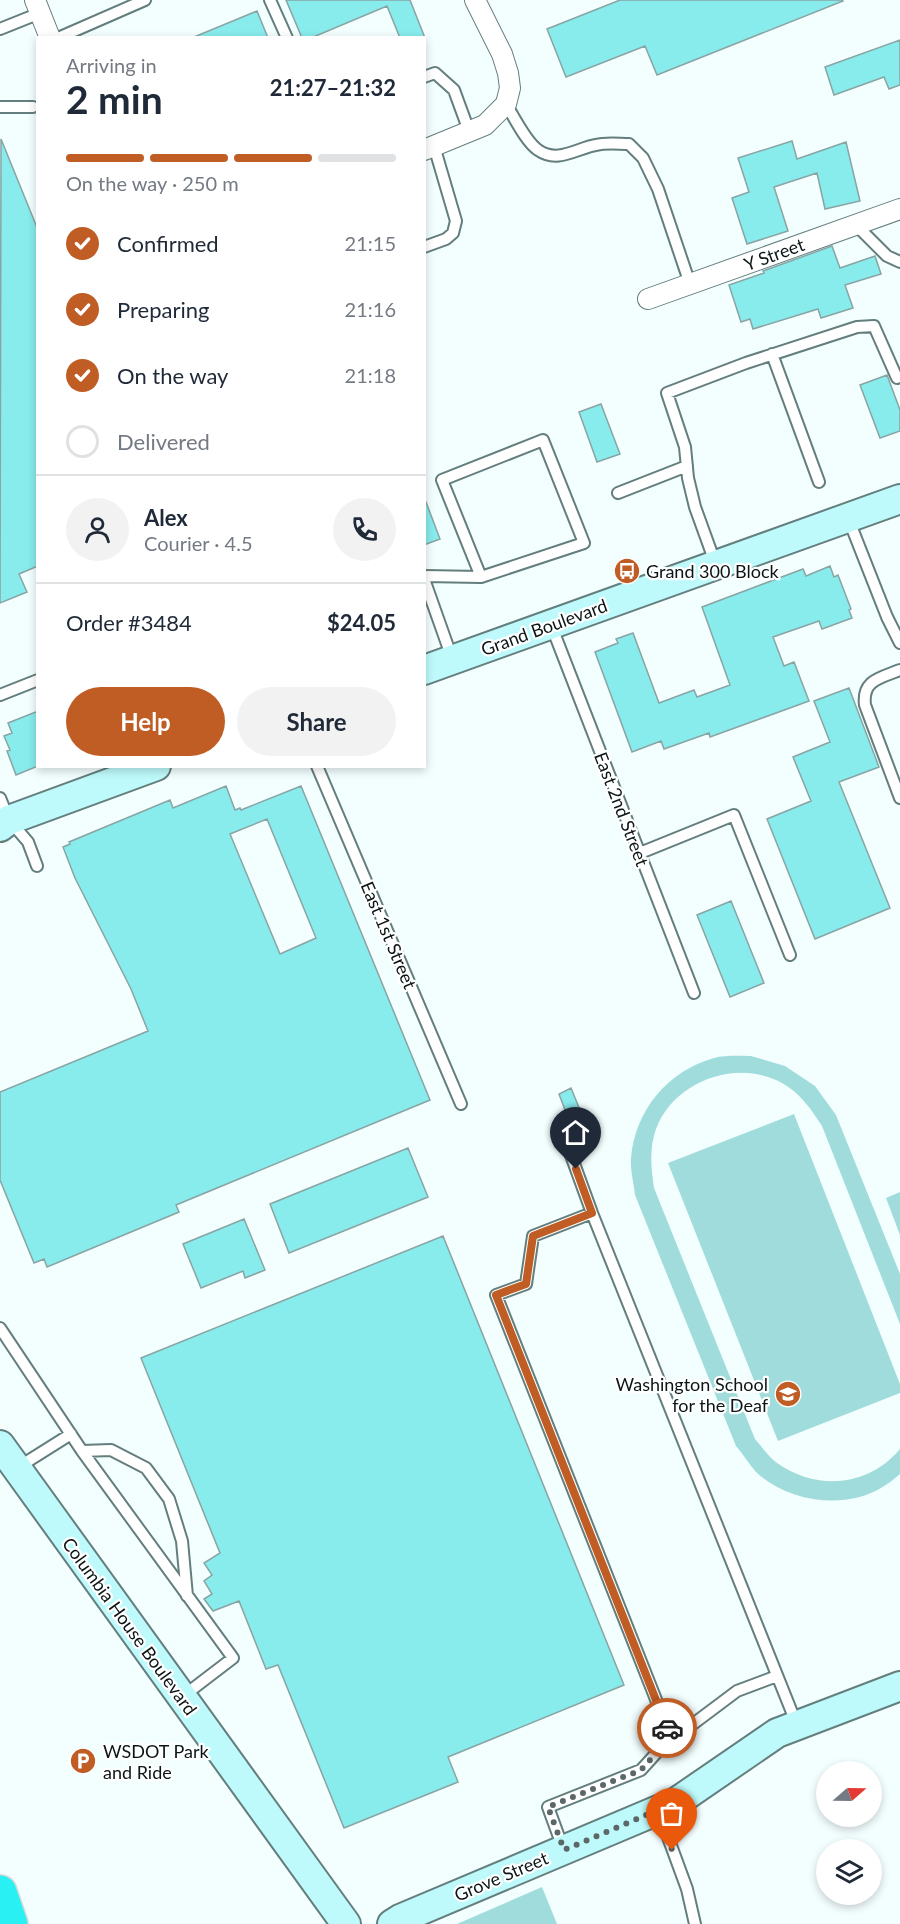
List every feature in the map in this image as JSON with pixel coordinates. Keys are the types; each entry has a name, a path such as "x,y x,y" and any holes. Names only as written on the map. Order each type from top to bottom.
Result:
{"highway":[{"path":"0,1892 12,1924"}],"main road":[{"name":"Grand Boulevard","path":"426,669 900,499"},
{"path":"2,816 150,768"},
{"name":"Columbia House Boulevard","path":"0,1445 346,1924"},
{"name":"Grove Street","path":"392,1924 675,1803 777,1733 899,1690"}],"street":[{"path":"429,148 477,128 506,104 510,88 508,73 502,54 475,0"},
{"path":"37,7 49,36"},
{"name":"Y Street","path":"648,299 900,209"}],"lane":[{"path":"63,36 145,0"},
{"path":"270,0 286,36"},
{"path":"0,29 37,7"},
{"path":"426,76 435,73 454,90 477,128"},
{"path":"506,104 524,134 538,151 567,155 596,145 629,144 643,158 658,189 690,284"},
{"path":"0,106 35,106"},
{"path":"426,246 446,239 453,233 456,221 429,148"},
{"path":"856,225 886,256 900,262"},
{"path":"716,565 695,507 685,447 668,393 772,354 857,327 874,326 897,378"},
{"path":"772,354 819,482"},
{"path":"426,577 481,577 584,543 543,440 442,480 481,577"},
{"path":"618,493 687,466"},
{"path":"848,518 887,617 900,643"},
{"path":"426,583 453,660"},
{"name":"East 2nd Street","path":"551,625 694,993"},
{"path":"900,669 870,683 863,693 865,705 900,798"},
{"path":"0,695 36,681"},
{"name":"East 1st Street","path":"318,768 461,1104"},
{"path":"640,853 734,815 790,955"},
{"path":"2,816 28,842 38,866"},
{"path":"568,1148 797,1725"},
{"path":"592,1213 533,1236 526,1284 496,1295 672,1740"},
{"path":"0,1328 81,1451 233,1658 182,1698"},
{"path":"17,1468 71,1434"},
{"path":"81,1451 111,1450 146,1468 170,1499 182,1540 187,1597"},
{"path":"564,1850 548,1807 641,1770 661,1748 737,1690 777,1676"},
{"path":"658,1810 687,1889 695,1924"}],"shaded area":[{"path":"751,1056 785,1066 815,1086 836,1115 900,1274 900,1324 822,1126 800,1097 782,1083 764,1076 746,1073 727,1074 692,1087 677,1098 665,1112 654,1136 651,1158 654,1188 755,1439 768,1455 792,1472 809,1478 842,1481 858,1478 873,1471 887,1462 900,1449 900,1474 881,1488 850,1499 817,1500 784,1490 756,1472 736,1446 635,1195 631,1163 634,1140 639,1124 657,1095 682,1072 697,1064 718,1057"},
{"path":"794,1114 900,1384 900,1393 778,1441 668,1163"},
{"path":"900,1192 900,1235 886,1198"},
{"path":"542,1887 557,1924 457,1924"}],"building":[{"path":"286,0 410,0 424,36 399,36 387,6 316,36 301,36"},
{"path":"620,0 843,1 657,75 645,46 566,77 547,29"},
{"path":"257,11 267,36 196,36"},
{"path":"900,40 900,85 889,89 884,77 834,95 825,67"},
{"path":"1,139 36,225 36,567 19,574 27,592 0,603"},
{"path":"792,141 797,159 846,142 860,201 825,209 817,173 774,187 788,231 747,244 732,198 749,192 738,158"},
{"path":"832,246 840,268 875,256 881,274 845,285 853,308 821,318 818,309 753,329 750,319 741,322 729,285"},
{"path":"887,375 900,410 900,431 880,438 860,385"},
{"path":"601,404 620,454 597,462 579,412"},
{"path":"426,502 440,539 426,544"},
{"path":"830,566 834,577 838,575 851,609 849,610 852,618 822,629 819,621 773,637 784,666 794,662 809,701 710,737 709,733 664,749 661,741 632,752 595,652 618,643 616,639 633,633 659,703 694,690 697,697 730,685 702,607 803,569 806,576"},
{"path":"849,688 879,767 839,782 890,908 815,939 767,819 811,801 793,757 830,742 814,701"},
{"path":"36,712 36,767 16,775 4,736 12,733 8,723"},
{"path":"226,786 235,810 240,808 241,810 301,786 430,1100 176,1205 179,1212 47,1267 44,1259 34,1263 0,1180 0,1092 148,1031 131,989 75,878 63,847 70,844 69,842 170,800 173,808","holes":["267,819 316,938 280,954 230,834"]},
{"path":"731,901 764,983 730,997 697,915"},
{"path":"571,1088 580,1110 567,1115 559,1094"},
{"path":"408,1148 428,1197 289,1253 270,1204"},
{"path":"244,1219 265,1270 245,1278 243,1271 201,1288 183,1244"},
{"path":"443,1236 624,1685 448,1757 458,1782 344,1828 278,1665 266,1669 239,1601 213,1611 204,1599 212,1594 204,1581 212,1575 204,1563 220,1553 141,1358"}],"way so far":[{"path":"667,1728 672,1740 661,1748 641,1770 548,1807 564,1850 658,1810 672,1850"}],"place":[{"name":"Grand 300 Block","path":"627,571"},
{"name":"Washington School for the Deaf","path":"788,1394"},
{"name":"WSDOT Park and Ride","path":"83,1761"}],"route":[{"path":"576,1169 592,1213 533,1236 526,1284 496,1295 667,1728"}]}
